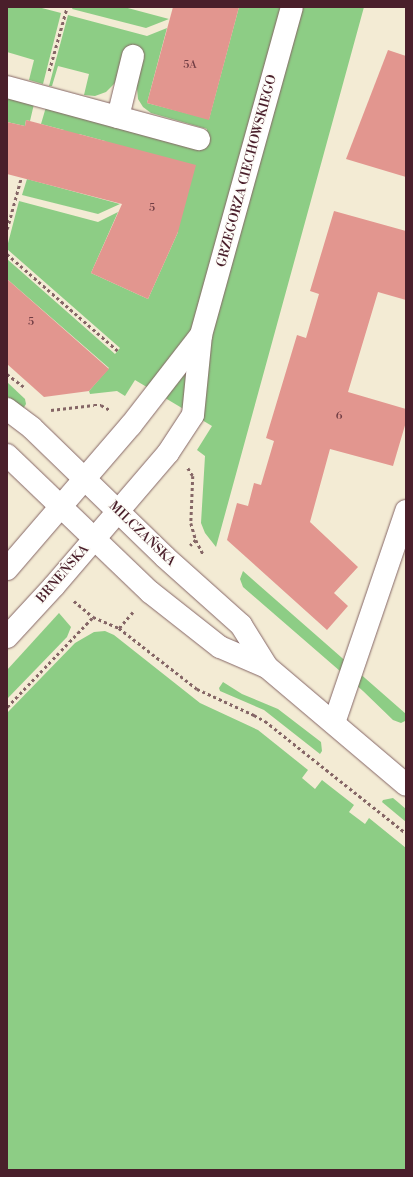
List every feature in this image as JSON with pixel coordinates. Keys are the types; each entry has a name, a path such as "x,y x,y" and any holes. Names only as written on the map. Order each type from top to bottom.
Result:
{"street":[{"name":"GRZEGORZA CIECHOWSKIEGO","path":"118,511 168,452 193,414 202,335 292,7"},
{"path":"118,116 133,56"},
{"path":"7,87 198,138"},
{"name":"GRZEGORZA CIECHOWSKIEGO","path":"84,479 131,425 202,335"},
{"name":"MILCZAŃSKA","path":"7,408 32,428 165,557 241,625 267,667"},
{"name":"MILCZAŃSKA","path":"7,455 150,592 220,647 267,667 406,785"},
{"path":"7,569 84,479"},
{"path":"334,723 406,510"},
{"name":"BRNEŃSKA","path":"7,637 54,586 118,511"}],"path":[{"path":"42,96 67,7"},
{"path":"7,229 21,178"},
{"path":"7,254 118,351"},
{"path":"54,586 93,617 119,628 204,694 254,715 264,721 406,833"},
{"path":"7,707 93,617"}],"green space":[{"path":"7,7 38,7 61,13 43,84 29,80 34,60 7,52"},
{"path":"73,7 124,7 169,19 146,28 72,9"},
{"path":"239,7 364,7 216,547 205,533 201,523 205,456 197,450 212,426 135,380 125,396 117,391 90,394 89,391 109,368 7,279 7,259 115,354 120,348 7,249 7,247 19,201 98,222 118,212 91,273 148,299 178,232 105,141 79,134 62,137 64,130 41,124 46,107 201,148 207,129 151,113 143,107 138,99 136,78 120,75 106,92 95,96 84,95 89,74 58,66 52,86 49,86 68,15 147,36 167,28 147,103 209,119"},
{"path":"7,97 34,104 30,121 26,120 25,126 7,122"},
{"path":"27,179 120,204 98,214 22,195"},
{"path":"7,382 25,399 26,404 23,409 7,396"},
{"path":"243,571 406,714 405,721 401,723 393,720 363,691 243,587 240,579"},
{"path":"59,613 71,627 67,637 7,699 7,670"},
{"path":"105,631 114,635 200,703 258,730 308,770 302,778 315,789 322,780 354,805 349,812 365,824 369,818 406,848 406,1170 7,1170 7,713 75,643 94,632"},
{"path":"223,682 242,694 278,709 321,742 322,751 320,754 264,710 220,691 219,688"},
{"path":"393,798 406,809 406,822 382,802 383,800"}],"building":[{"path":"173,7 239,7 209,120 147,103"},
{"path":"388,50 406,56 406,177 346,159"},
{"path":"26,120 196,165 178,232 148,299 91,273 122,204 7,174 7,122 25,126"},
{"path":"334,211 406,231 406,300 378,292 348,392 406,409 406,422 393,466 330,449 310,522 358,567 334,593 348,606 327,630 227,540 237,503 248,506 254,483 261,485 274,441 266,438 297,335 306,338 319,294 310,291"},
{"path":"7,279 109,369 89,391 44,397 7,364"}]}
